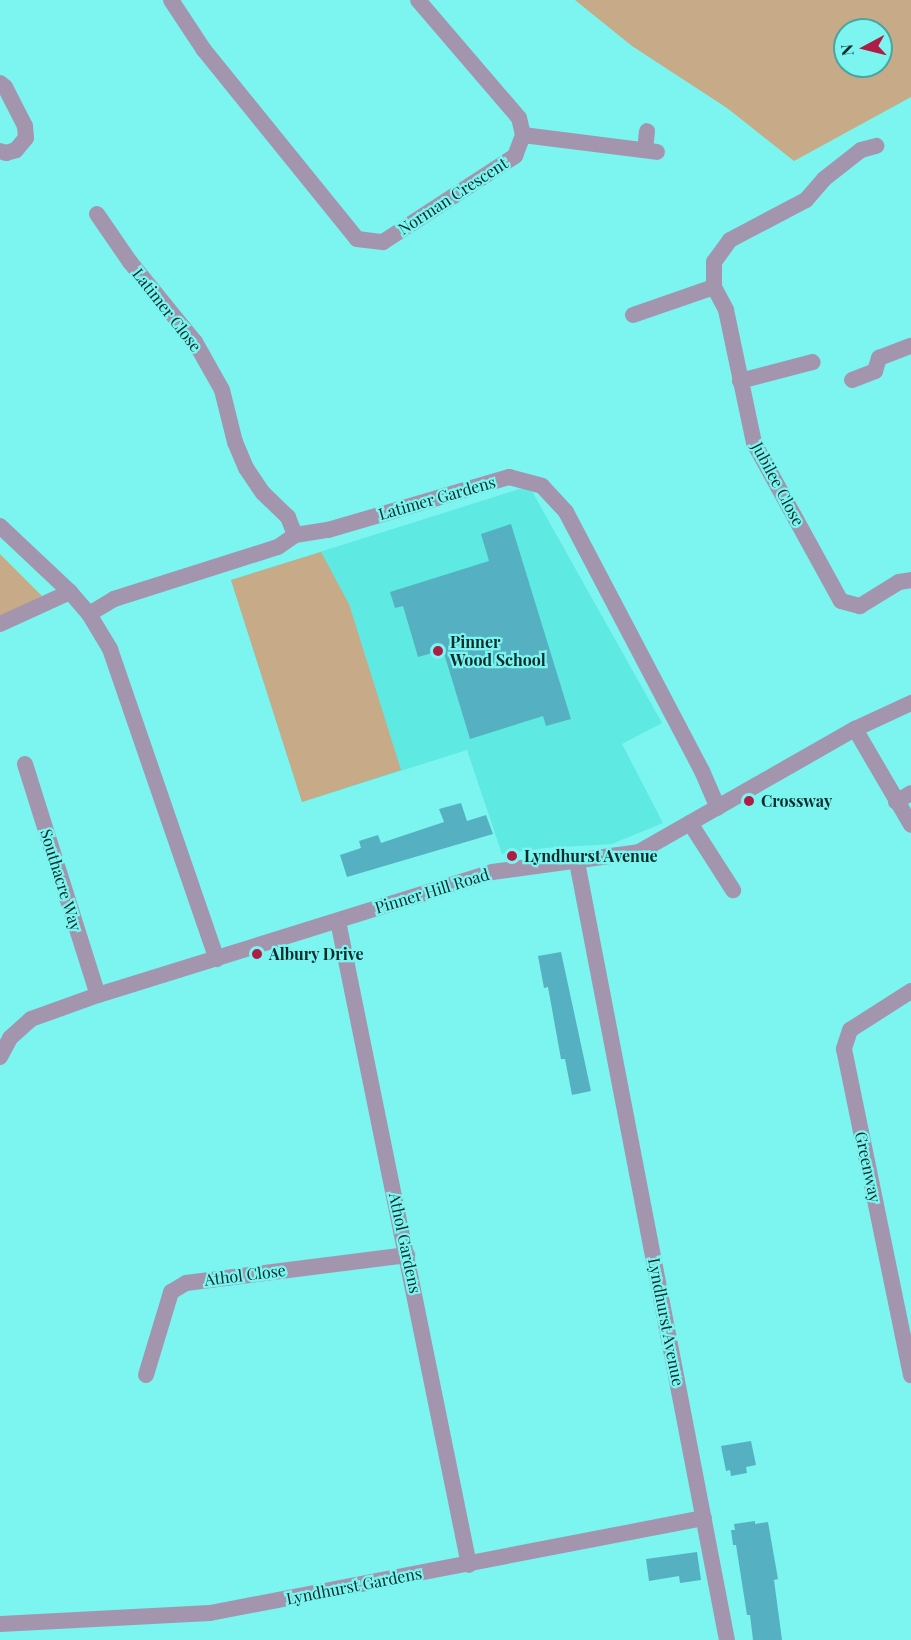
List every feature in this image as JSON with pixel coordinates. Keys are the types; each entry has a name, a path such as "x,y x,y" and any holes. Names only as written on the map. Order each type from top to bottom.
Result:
{"street":[{"name":"Norman Crescent","path":"171,0 204,50 357,239 383,242 514,156 523,135"},
{"path":"418,0 519,118 523,135 651,151 647,131"},
{"path":"0,83 5,87 25,126 26,138 16,150 6,153 0,151"},
{"path":"633,315 714,287 714,262 730,240 806,200 833,171 861,150 876,146"},
{"name":"Latimer Close","path":"97,214 130,262 195,342 222,390 236,442 246,468 262,493 288,517 295,535"},
{"name":"Jubilee Close","path":"714,287 726,310 754,443 841,601 860,606 898,582 911,580"},
{"path":"852,380 875,371 879,358 911,346"},
{"path":"740,381 813,362"},
{"name":"Latimer Gardens","path":"89,614 114,599 278,547 295,535 328,530 509,477 542,486 566,512 702,771 718,808"},
{"path":"0,526 70,592 89,614 110,649 217,959"},
{"path":"0,624 70,592"},
{"name":"Pinner Hill Road","path":"5,1037 31,1019 98,995 492,872 639,852 855,729 911,703"},
{"path":"855,729 911,825"},
{"name":"Southacre Way","path":"25,764 98,995"},
{"path":"896,802 911,793"},
{"path":"690,823 732,890"},
{"name":"Lyndhurst Avenue","path":"577,862 727,1640"},
{"name":"Athol Gardens","path":"338,921 469,1565"},
{"name":"Greenway","path":"911,991 850,1030 844,1049 911,1375"},
{"path":"0,1057 5,1037"},
{"name":"Athol Close","path":"146,1375 171,1292 186,1283 407,1255"},
{"name":"Lyndhurst Gardens","path":"0,1623 210,1613 704,1518"}],"shaded area":[{"path":"575,0 911,0 911,97 794,161 727,108 632,46"},
{"name":"Pinner Wood School","path":"529,486 662,723 622,744 663,823 612,844 545,848 502,854 467,750 302,802 231,580"},
{"path":"321,552 349,604 401,770 302,802 231,580"},
{"path":"0,554 42,596 0,617"}],"building":[{"path":"511,524 571,719 546,726 543,716 470,739 443,650 418,657 403,606 395,608 390,592 489,561 481,534"},
{"path":"461,803 467,821 486,815 493,834 347,877 340,855 361,848 359,841 378,835 381,843 444,822 439,809"},
{"path":"561,952 591,1091 572,1095 565,1059 561,1059 548,987 544,988 538,956"},
{"path":"751,1441 756,1465 746,1467 747,1473 731,1476 730,1470 726,1471 721,1446"},
{"path":"755,1521 755,1524 768,1522 778,1579 774,1580 782,1640 753,1640 750,1615 747,1615 736,1545 733,1545 731,1530 735,1530 734,1524"},
{"path":"697,1552 701,1580 680,1583 679,1576 649,1581 646,1559"}],"place":[{"name":"Pinner Wood School","path":"438,651"},
{"name":"Crossway","path":"749,801"},
{"name":"Lyndhurst Avenue","path":"512,856"},
{"name":"Albury Drive","path":"257,954"}]}
